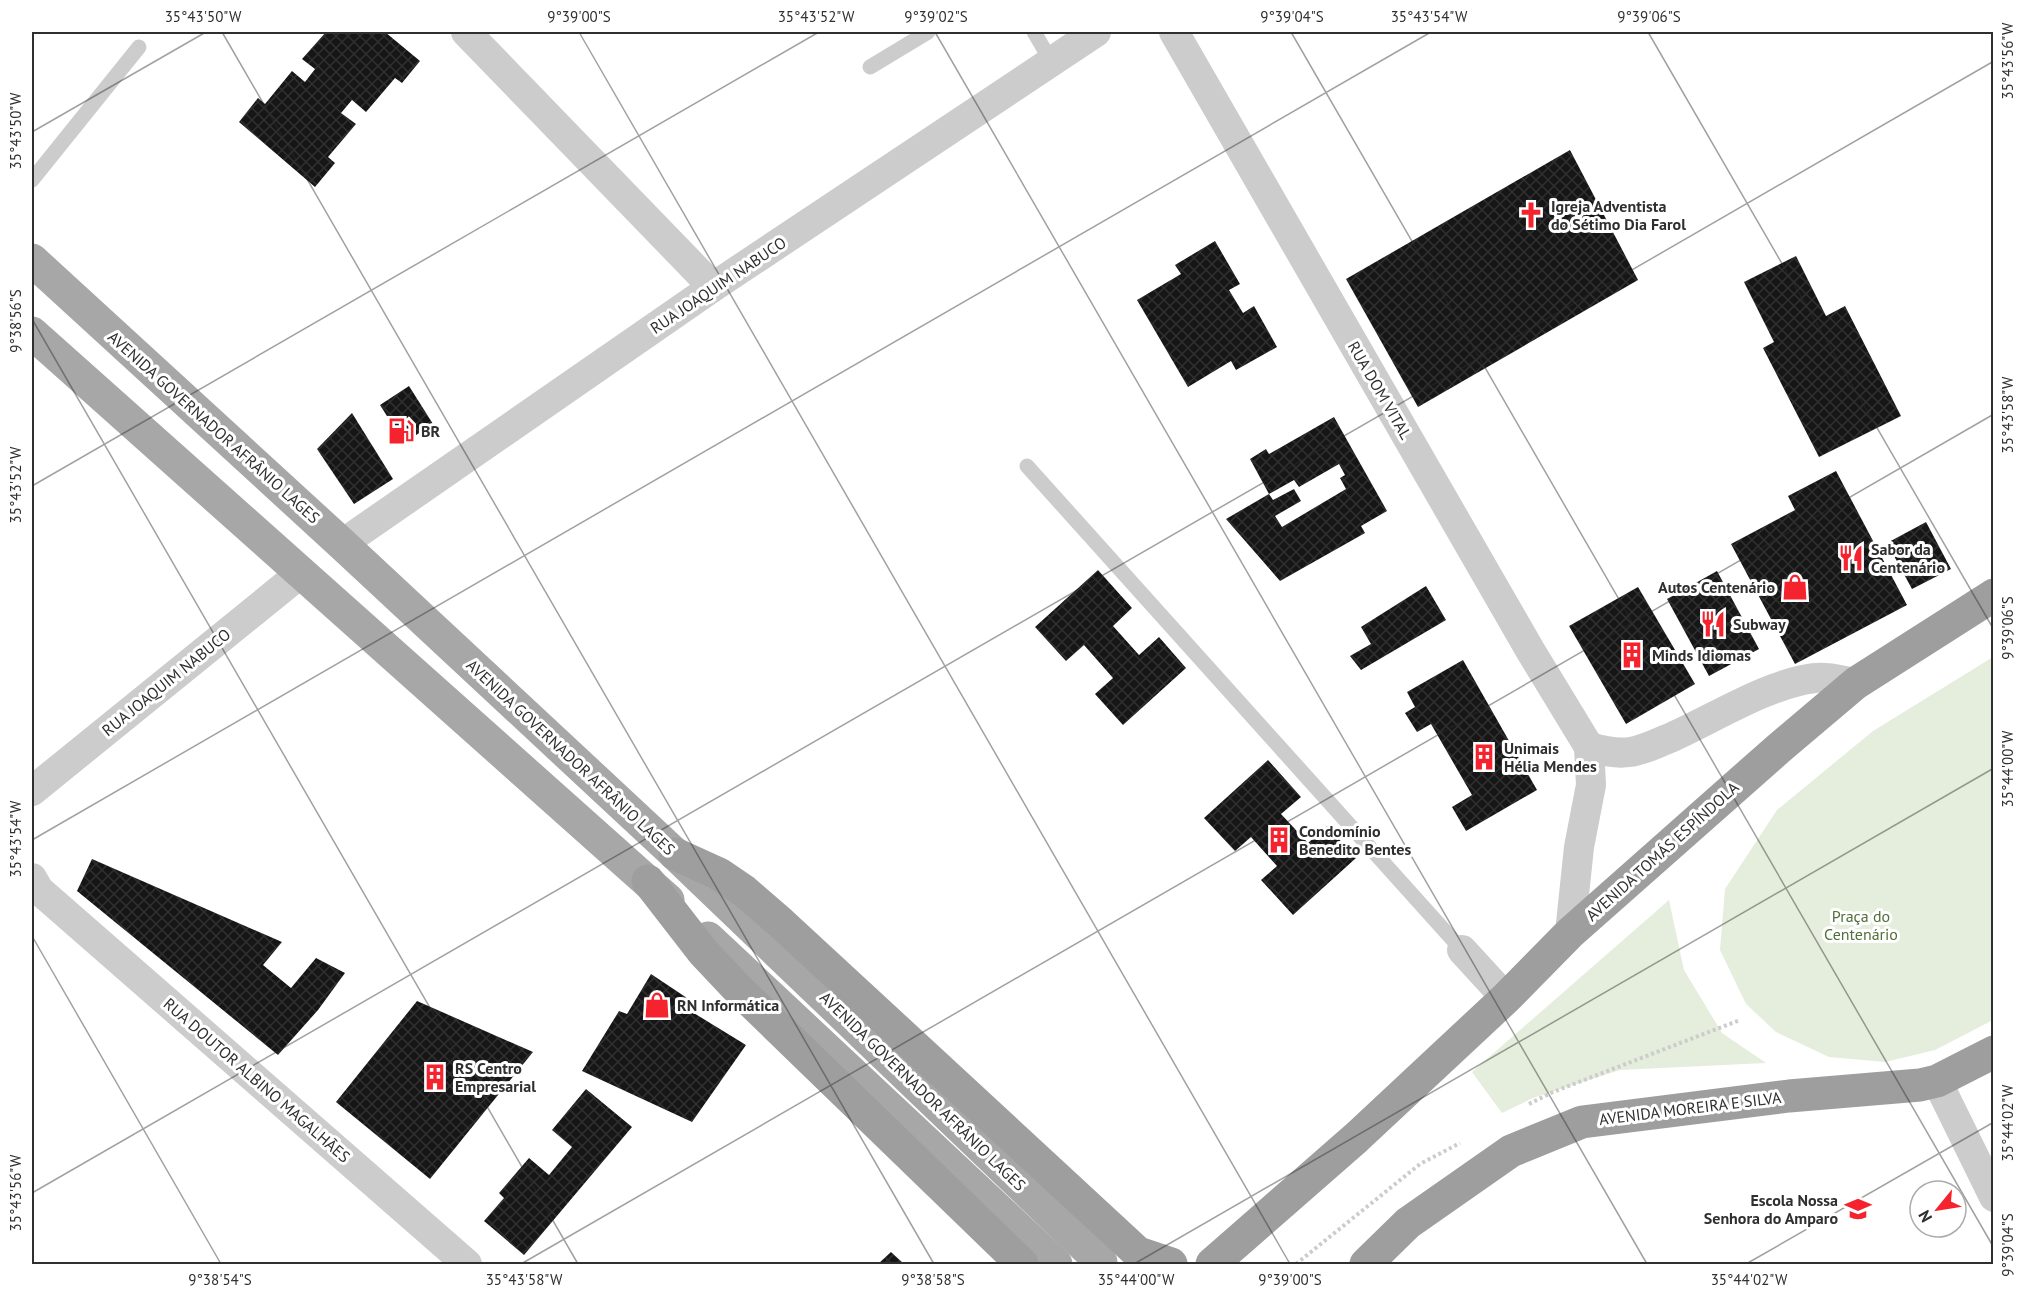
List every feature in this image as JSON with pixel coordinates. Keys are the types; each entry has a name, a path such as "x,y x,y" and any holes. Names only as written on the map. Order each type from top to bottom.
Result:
{"highway":[{"name":"AVENIDA TOMÁS ESPÍNDOLA","path":"1212,1264 1356,1138 1506,999 1570,933 1778,749 1856,683 1994,596"},
{"path":"675,854 719,874 744,891 1138,1253 1171,1264"},
{"path":"648,881 703,952 736,987 1022,1264"},
{"name":"AVENIDA MOREIRA E SILVA","path":"1366,1264 1408,1223 1511,1151 1582,1122 1789,1096 1920,1085 1937,1081 1994,1052"}],"main road":[{"name":"AVENIDA GOVERNADOR AFRÂNIO LAGES","path":"32,260 675,854 1101,1262"},
{"name":"AVENIDA GOVERNADOR AFRÂNIO LAGES","path":"32,333 648,881 1056,1264"},
{"path":"234,513 267,532 308,549 328,553 342,544"}],"street":[{"path":"466,32 713,287"},
{"name":"RUA JOAQUIM NABUCO","path":"342,544 713,287 1096,32"},
{"name":"RUA DOM VITAL","path":"1174,32 1530,650 1589,747 1591,785 1579,847 1570,933"},
{"name":"RUA JOAQUIM NABUCO","path":"32,791 301,573"},
{"path":"1589,747 1610,753 1631,752 1684,732 1747,700 1785,686 1816,678 1856,683"},
{"name":"RUA DOUTOR ALBINO MAGALHÃES","path":"36,888 467,1264"},
{"path":"1462,950 1506,999"},
{"path":"1937,1081 1994,1197"}],"lane":[{"path":"870,67 928,32"},
{"path":"1034,32 1051,61"},
{"path":"32,180 140,47"},
{"path":"1027,466 1462,950"}],"green space":[{"name":"Praça do Centenário","path":"1993,657 1993,1020 1935,1050 1885,1062 1829,1057 1776,1032 1746,1004 1720,950 1725,889 1777,810 1873,731"},
{"path":"1669,900 1684,970 1722,1033 1766,1063 1620,1070 1533,1098 1502,1113 1472,1072"}],"building":[{"path":"326,32 385,32 420,61 402,83 395,78 366,112 352,100 341,113 356,124 328,157 335,163 315,187 239,122 258,98 265,104 292,71 305,82 315,69 302,59"},
{"name":"Igreja Adventista do Sétimo Dia Farol","path":"1570,150 1638,280 1418,407 1346,279"},
{"path":"1215,241 1240,284 1229,290 1243,313 1254,306 1277,347 1236,370 1231,361 1188,387 1137,300 1181,274 1175,265"},
{"path":"1796,256 1826,316 1845,306 1901,416 1819,457 1763,348 1774,342 1744,282"},
{"path":"409,386 433,424 404,443 380,405"},
{"path":"352,413 393,479 354,504 317,449"},
{"path":"1334,417 1387,511 1361,526 1365,533 1280,581 1226,519 1269,494 1250,459 1266,449 1269,454","holes":["1339,464 1345,475 1340,478 1346,489 1282,527 1275,516 1301,501 1294,489 1273,500 1269,494 1294,480 1299,487"]},
{"path":"1836,471 1907,605 1795,664 1731,544 1795,510 1788,496"},
{"path":"1926,522 1951,569 1912,589 1887,543"},
{"path":"1098,570 1132,608 1113,626 1139,655 1159,637 1186,668 1123,725 1095,694 1113,678 1084,645 1066,661 1035,627"},
{"name":"Subway","path":"1717,571 1759,649 1709,676 1667,599"},
{"path":"1426,586 1446,620 1361,670 1350,656 1371,644 1361,627"},
{"name":"Minds Idiomas","path":"1638,587 1695,684 1626,724 1569,626"},
{"name":"Unimais Hélia Mendes","path":"1463,660 1537,790 1466,831 1452,807 1472,795 1431,724 1417,732 1405,713 1415,707 1407,692"},
{"name":"Condomínio Benedito Bentes","path":"1268,760 1301,797 1281,814 1308,843 1327,826 1356,858 1293,915 1261,880 1277,866 1251,837 1235,851 1204,818"},
{"path":"92,859 282,942 263,965 291,988 316,958 345,973 318,1010 278,1055 77,891"},
{"path":"651,974 690,1000 684,1007 746,1045 692,1122 582,1071 619,1011 627,1014"},
{"name":"RS Centro Empresarial","path":"417,1001 533,1052 430,1179 336,1102"},
{"path":"586,1089 632,1127 524,1255 484,1221 504,1198 499,1193 529,1158 549,1175 572,1147 552,1130"},
{"path":"891,1252 904,1264 878,1264"}],"place":[{"name":"Igreja Adventista do Sétimo Dia Farol","path":"1531,215"},
{"name":"BR","path":"401,431"},
{"name":"Sabor da Centenário","path":"1851,558"},
{"name":"Autos Centenário","path":"1795,587"},
{"name":"Subway","path":"1713,624"},
{"name":"Minds Idiomas","path":"1632,655"},
{"name":"Unimais Hélia Mendes","path":"1484,757"},
{"name":"Condomínio Benedito Bentes","path":"1279,840"},
{"name":"RN Informática","path":"657,1005"},
{"name":"RS Centro Empresarial","path":"435,1077"},
{"name":"Escola Nossa Senhora do Amparo","path":"1858,1209"}]}
